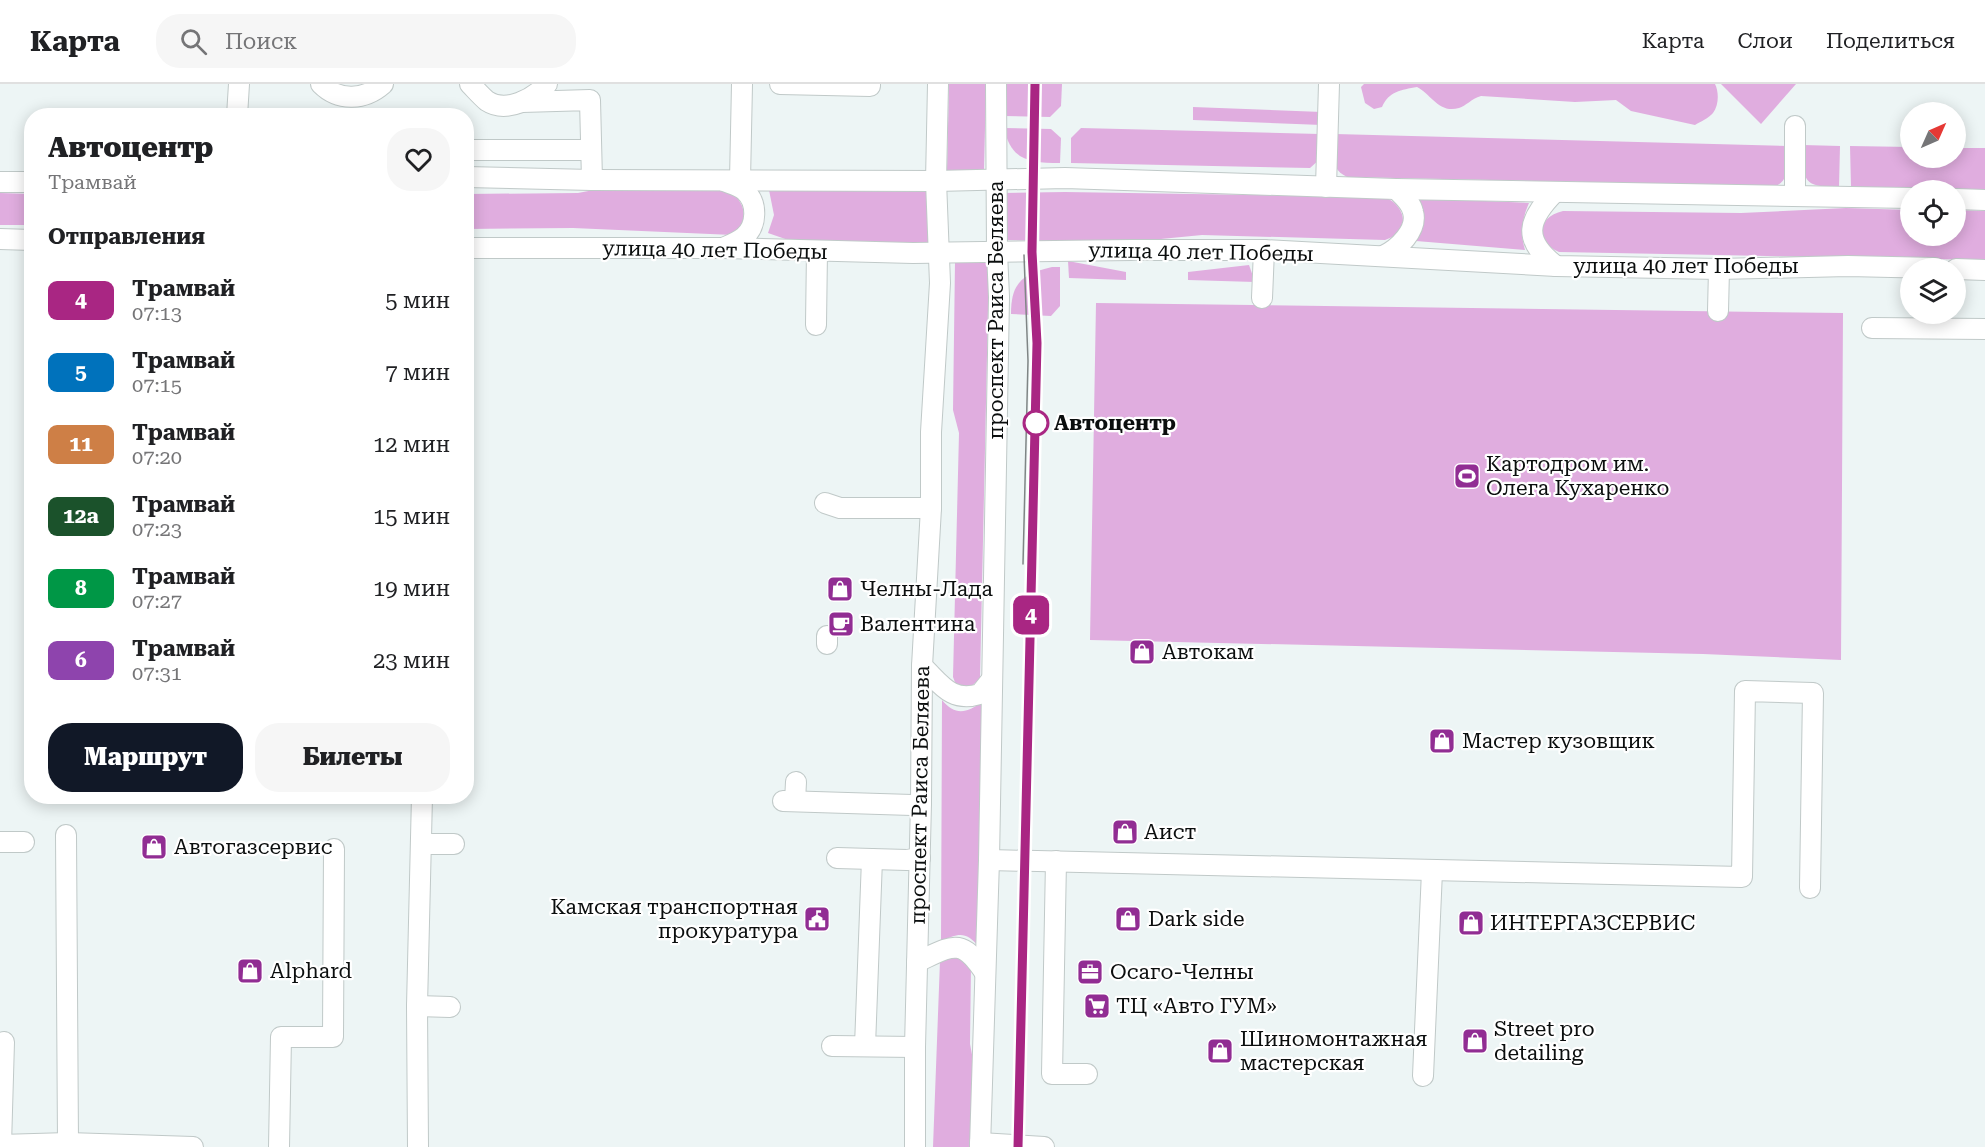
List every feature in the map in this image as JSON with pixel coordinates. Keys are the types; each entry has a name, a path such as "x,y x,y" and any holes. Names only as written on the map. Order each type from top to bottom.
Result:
{"street":[{"path":"238,108 239,84"},
{"path":"321,84 349,107 383,84"},
{"path":"470,84 489,102 506,105 522,102 590,100 592,180"},
{"path":"522,102 537,95 547,84"},
{"path":"731,180 742,84"},
{"path":"780,84 870,86 870,84"},
{"name":"проспект Раиса Беляева","path":"915,1147 922,666 931,508 931,432 940,283 936,181 938,84"},
{"name":"проспект Раиса Беляева","path":"980,1145 989,860 999,297 996,84"},
{"path":"1326,187 1327,92"},
{"path":"1795,126 1796,196"},
{"path":"474,150 591,150"},
{"path":"474,177 592,180 936,181 1065,178 1396,189 1900,198"},
{"path":"723,248 743,238 752,229 754,216 753,201 744,189 731,180"},
{"path":"0,183 24,182"},
{"path":"1383,256 1392,252 1402,242 1414,222 1408,200 1396,189"},
{"path":"1555,192 1541,206 1532,224 1532,236 1537,248 1556,266"},
{"path":"1966,199 1985,200"},
{"path":"0,239 24,240"},
{"name":"улица 40 лет Победы","path":"474,248 723,248 940,253 1264,250 1556,266 1900,267"},
{"path":"1262,298 1264,250"},
{"path":"816,325 817,251"},
{"path":"1718,310 1719,268"},
{"path":"1966,269 1985,270"},
{"path":"1872,328 1985,329"},
{"path":"830,508 931,508"},
{"path":"922,666 954,696 980,694 992,679"},
{"path":"989,860 1742,878 1745,691 1813,693 1810,888"},
{"path":"792,794 912,805 921,803"},
{"path":"418,1147 417,1006 422,804"},
{"path":"66,835 68,1143"},
{"path":"0,842 24,842"},
{"path":"421,844 454,844"},
{"path":"279,1147 281,1037 333,1037 334,849"},
{"path":"837,858 907,860 920,858"},
{"path":"865,1046 872,859"},
{"path":"1056,861 1052,1074 1087,1074"},
{"path":"1424,1076 1432,871"},
{"path":"917,962 951,947 964,949 976,959 985,973"},
{"path":"417,1006 450,1007"},
{"path":"4,1042 1,1145 68,1143 193,1147"},
{"path":"832,1046 915,1047"},
{"path":"980,1145 1044,1147"}],"shaded area":[{"path":"949,84 986,84 984,171 947,170"},
{"path":"1005,84 1062,84 1061,106 1050,117 1004,116"},
{"path":"1364,84 1715,84 1718,98 1713,113 1695,125 1631,111 1616,100 1575,102 1481,96 1462,107 1452,109 1441,106 1417,87 1392,94 1382,107 1374,109 1365,103 1361,87"},
{"path":"1721,84 1796,84 1761,124"},
{"path":"1193,107 1322,112 1322,125 1193,120"},
{"path":"1004,128 1051,129 1061,138 1060,163 1031,161 1023,158 1011,147"},
{"path":"1081,128 1320,134 1320,159 1310,168 1071,163 1071,138"},
{"path":"1335,134 1787,146 1787,169 1784,179 1776,186 1347,177 1337,169 1335,164"},
{"path":"1803,145 1840,146 1839,187 1818,186 1807,180 1803,167"},
{"path":"1850,146 1900,147 1900,168 1966,168 1966,148 1985,148 1985,190 1966,190 1966,180 1900,180 1900,188 1851,187"},
{"path":"609,187 722,187 740,202 744,215 743,221 733,235 573,228 474,229 474,194 578,193"},
{"path":"769,190 935,192 934,244 794,242 768,233 774,215"},
{"path":"0,193 24,194 24,225 0,225"},
{"path":"1003,193 1385,197 1398,207 1403,219 1399,231 1385,240 1202,235 1130,242 1004,240"},
{"path":"1416,198 1529,203 1523,226 1525,250 1416,241 1420,232"},
{"path":"1846,208 1900,210 1900,246 1966,246 1966,210 1985,211 1985,260 1559,252 1545,242 1542,236 1544,224 1548,218 1563,211 1741,213"},
{"path":"1068,261 1126,272 1126,280 1069,278"},
{"path":"955,262 989,263 980,679 969,688 956,685 953,677 959,433 953,410"},
{"path":"1249,265 1255,282 1188,280 1188,272"},
{"path":"1060,267 1060,306 1051,316 1011,314 1013,295 1020,282 1033,273"},
{"name":"Картодром им. Олега Кухаренко","path":"1096,303 1843,313 1841,660 1703,654 1090,640"},
{"path":"942,700 956,711 971,709 982,702 979,947 970,938 961,935 941,942"},
{"path":"956,953 971,965 970,1044 976,1076 973,1147 933,1147 940,961"}],"tram line":[{"path":"1018,1147 1038,323 1032,252 1035,84"},
{"name":"4","path":"1018,1147 1038,323 1032,252 1035,84"},
{"path":"1023,564 1028,361 1024,255"}],"place":[{"name":"Автоцентр","path":"1036,423"},
{"name":"Картодром им. Олега Кухаренко","path":"1467,476"},
{"name":"Челны-Лада","path":"840,589"},
{"name":"Валентина","path":"841,624"},
{"name":"Автокам","path":"1142,652"},
{"name":"Мастер кузовщик","path":"1442,741"},
{"name":"Аист","path":"1125,832"},
{"name":"Автогазсервис","path":"154,847"},
{"name":"Камская транспортная прокуратура","path":"817,919"},
{"name":"Dark side","path":"1128,919"},
{"name":"ИНТЕРГАЗСЕРВИС","path":"1471,923"},
{"name":"Alphard","path":"250,971"},
{"name":"Осаго-Челны","path":"1090,972"},
{"name":"ТЦ «Авто ГУМ»","path":"1097,1006"},
{"name":"Street pro detailing","path":"1475,1041"},
{"name":"Шиномонтажная мастерская","path":"1220,1051"}]}
